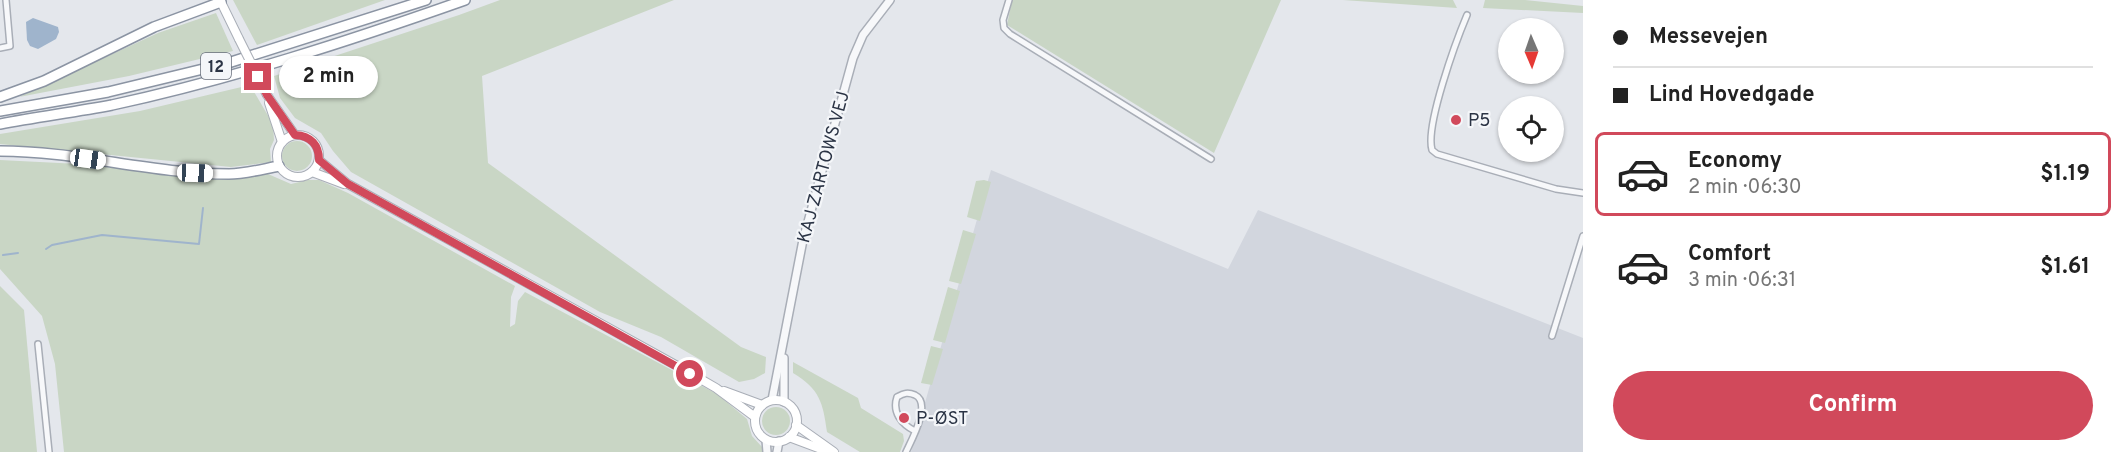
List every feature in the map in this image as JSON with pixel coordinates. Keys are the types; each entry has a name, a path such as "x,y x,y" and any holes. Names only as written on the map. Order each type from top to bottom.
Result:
{"highway":[{"name":"12","path":"0,111 108,92 228,63 426,0"},
{"name":"12","path":"0,124 112,105 234,74 382,29 465,0"},
{"path":"0,97 44,81 154,27 220,1"},
{"path":"0,151 88,159 195,173 232,174 279,166"}],"main road":[{"path":"220,1 267,95 295,135"},
{"path":"267,95 282,141 277,153 279,166 290,176 305,176 312,172 319,160 319,153 311,139 295,135 282,141"},
{"path":"319,160 348,184"},
{"path":"312,172 348,184 716,388 755,417"},
{"path":"716,388 762,405"},
{"path":"772,400 784,402 795,412 796,425 789,436 779,441 766,440 757,431 755,417 762,405 772,400"},
{"path":"796,425 832,452"},
{"path":"789,436 832,452"}],"street":[{"path":"0,48 10,46 6,0"},
{"name":"KAJ ZARTOWS VEJ","path":"772,400 803,240 853,58 863,35 890,0"},
{"path":"1009,0 1003,20 1004,28 1010,34 1211,159"},
{"path":"1467,15 1443,84 1435,120 1432,150 1437,154 1556,189 1583,193"},
{"path":"835,124 843,126"},
{"path":"1552,336 1583,236"},
{"path":"38,344 49,452"},
{"name":"KAJ ZARTOWS VEJ","path":"784,344 784,402"},
{"path":"906,452 915,431 923,404 921,399 914,394 905,393 897,397 894,405 904,424 915,431"},
{"path":"766,440 766,452"},
{"path":"777,452 779,441"}],"shaded area":[{"path":"991,170 1228,269 1258,210 1583,338 1583,452 911,452"}],"green space":[{"path":"233,0 385,0 257,45"},
{"path":"500,0 674,0 482,76 488,163 741,347 766,357 765,373 754,379 739,382 661,337 600,312 351,172 321,133 295,118 280,98 274,76"},
{"path":"1012,0 1281,0 1214,153 1007,25"},
{"path":"1343,0 1453,0 1457,8"},
{"path":"1485,0 1525,0 1583,6 1583,13 1483,8"},
{"path":"216,13 233,51 129,76 19,97 158,33"},
{"path":"250,85 273,124 274,140 270,149 271,162 231,167 0,144 0,134 140,111"},
{"path":"297,141 303,142 311,150 311,162 303,170 297,171 291,170 283,162 282,156 283,150 291,142"},
{"path":"0,160 79,164 195,177 268,174 291,184 319,180 348,193 515,286 511,297 510,327 515,324 518,301 525,292 717,394 747,419 752,436 762,447 762,452 64,452 55,364 42,316 0,269"},
{"path":"976,181 991,182 980,221 967,217"},
{"path":"963,230 976,234 961,284 949,281"},
{"path":"0,286 24,310 37,452 0,452"},
{"path":"948,287 960,291 945,343 933,340"},
{"path":"931,346 943,349 932,385 921,383"},
{"path":"793,362 858,398 861,408 903,434 904,441 900,452 860,452 827,432 819,398 809,385 793,373"},
{"path":"776,407 786,411 790,421 786,431 776,435 766,431 762,421 766,411"}],"water":[{"path":"33,18 58,27 59,32 56,39 38,49 30,46 27,40 26,22"}],"waterway":[{"path":"46,249 52,245 102,235 199,244 203,208"},
{"path":"3,255 18,253"}],"place":[{"name":"P5","path":"1456,120"},
{"name":"P-ØST","path":"904,418"}],"route":[{"path":"258,77 267,95 295,135 311,139 316,145 319,160 348,184 690,374"}]}
